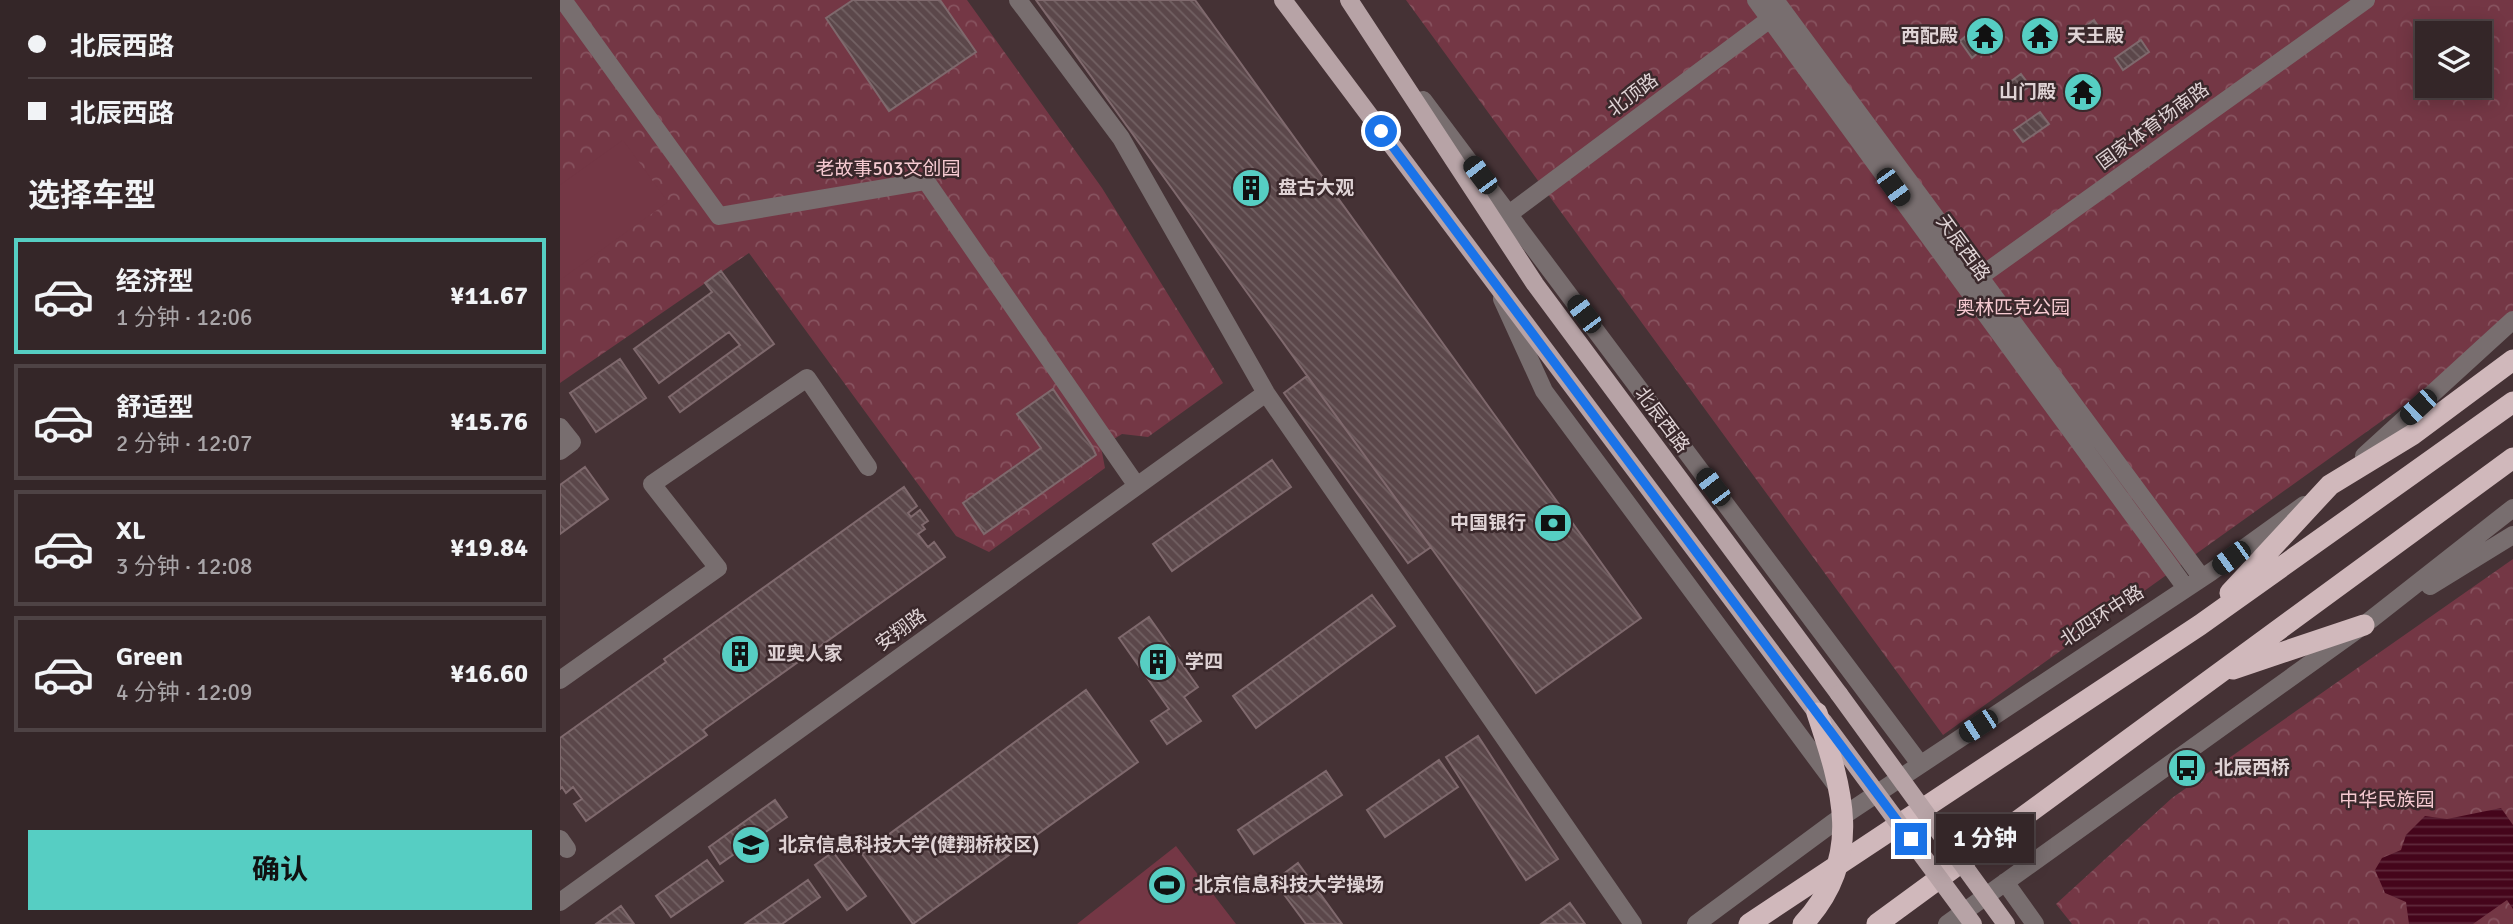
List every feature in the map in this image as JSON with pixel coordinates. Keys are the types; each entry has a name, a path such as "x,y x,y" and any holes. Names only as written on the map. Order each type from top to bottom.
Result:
{"highway":[{"path":"2200,625 2330,485 2412,435 2513,360"},
{"path":"1749,924 2200,625 2513,402"},
{"path":"1877,924 2513,458"},
{"path":"2215,675 2364,625"},
{"path":"1803,924 1834,879 1843,839 1840,782 1817,713"},
{"path":"1893,924 1920,893"}],"main road":[{"path":"1283,0 1973,924"},
{"name":"北辰西路","path":"1349,0 1535,284 2006,924"}],"street":[{"path":"564,0 719,216 926,181 1137,486"},
{"path":"1018,0 1121,138 1266,393 1633,924"},
{"name":"天辰西路","path":"1756,0 1776,10 2186,588"},
{"name":"国家体育场南路","path":"1972,283 2366,0"},
{"name":"北顶路","path":"1509,214 1776,10"},
{"name":"北辰西路","path":"1373,33 1920,764"},
{"path":"1495,283 1544,391 1854,809"},
{"name":"天辰西路","path":"1972,283 2202,578"},
{"name":"北四环中路","path":"1696,924 1854,809 2202,578 2330,485 2513,320"},
{"path":"560,680 718,568 652,484 807,378 868,467"},
{"name":"安翔路","path":"560,902 1266,393"},
{"path":"560,426 572,442 560,451"},
{"path":"1947,924 2364,625 2513,508"},
{"path":"2364,625 2513,535"},
{"path":"2005,882 2035,924"}],"green space":[{"name":"老故事503文创园","path":"560,0 967,0 1102,188 1223,383 1148,437 1122,434 1101,447 1105,468 989,552 956,536 749,253 560,383"},
{"name":"奥林匹克公园","path":"1406,0 2513,0 2513,327 1943,735"},
{"path":"623,140 668,202 560,280 560,185"},
{"name":"中华民族园","path":"2513,559 2513,924 2072,924 2056,904 2172,798"},
{"name":"北京信息科技大学操场","path":"1176,846 1236,924 1077,924"}],"shaded area":[{"path":"2501,808 2513,825 2513,909 2507,900 2473,924 2409,924 2406,902 2385,893 2375,870 2382,858 2401,850 2406,835 2425,816 2447,819"}],"building":[{"path":"853,0 940,0 976,52 889,111 826,18"},
{"name":"盘古大观","path":"1036,0 1195,0 1641,618 1536,693"},
{"name":"西配殿","path":"1985,18 2002,41 1985,53 1968,31"},
{"name":"天王殿","path":"2044,19 2058,38 2036,54 2022,35"},
{"path":"2094,20 2102,32 2091,40 2083,28"},
{"path":"1967,35 1979,52 1972,58 1960,41"},
{"path":"2141,40 2149,52 2123,70 2115,58"},
{"path":"2021,74 2030,86 2018,94 2010,82"},
{"name":"山门殿","path":"2091,74 2102,90 2075,109 2064,94"},
{"path":"2040,112 2049,124 2023,142 2014,130"},
{"path":"721,271 774,344 680,412 669,397 740,345 729,332 659,383 634,349 712,292 705,283"},
{"path":"620,359 646,398 596,432 570,393"},
{"path":"1307,376 1431,547 1408,563 1284,393"},
{"path":"1053,389 1096,455 984,534 963,503 1041,448 1017,414"},
{"path":"1272,460 1291,487 1172,571 1153,544"},
{"path":"585,467 608,499 560,534 560,485"},
{"name":"亚奥人家","path":"904,487 917,506 908,513 911,517 920,510 928,521 922,525 925,529 918,534 928,547 934,542 945,557 703,730 707,735 586,821 574,804 582,799 573,787 566,793 562,787 560,789 560,738 666,662 664,659"},
{"path":"1372,595 1395,626 1256,728 1233,696"},
{"name":"学四","path":"1149,617 1198,687 1184,697 1201,721 1167,744 1151,721 1169,709 1119,638"},
{"path":"1086,690 1138,762 913,924 862,854"},
{"path":"1478,736 1558,859 1526,880 1446,757"},
{"path":"1439,760 1458,787 1385,837 1367,810"},
{"path":"1326,771 1342,795 1254,854 1238,830"},
{"path":"775,800 787,817 720,864 709,847"},
{"path":"833,852 866,896 847,910 815,865"},
{"path":"707,860 723,881 671,917 656,896"},
{"path":"1298,863 1342,924 1306,924 1274,881"},
{"path":"808,880 820,897 782,924 745,924"},
{"path":"1570,903 1585,924 1541,924"},
{"path":"621,906 634,924 596,924"}],"place":[{"name":"西配殿","path":"1985,36"},
{"name":"天王殿","path":"2040,36"},
{"name":"山门殿","path":"2083,92"},
{"name":"盘古大观","path":"1251,188"},
{"name":"中国银行","path":"1553,523"},
{"name":"亚奥人家","path":"740,654"},
{"name":"学四","path":"1158,662"},
{"name":"北辰西桥","path":"2187,768"},
{"name":"北京信息科技大学(健翔桥校区)","path":"751,845"},
{"name":"北京信息科技大学操场","path":"1167,885"}],"route":[{"path":"1381,131 1911,839"}]}
